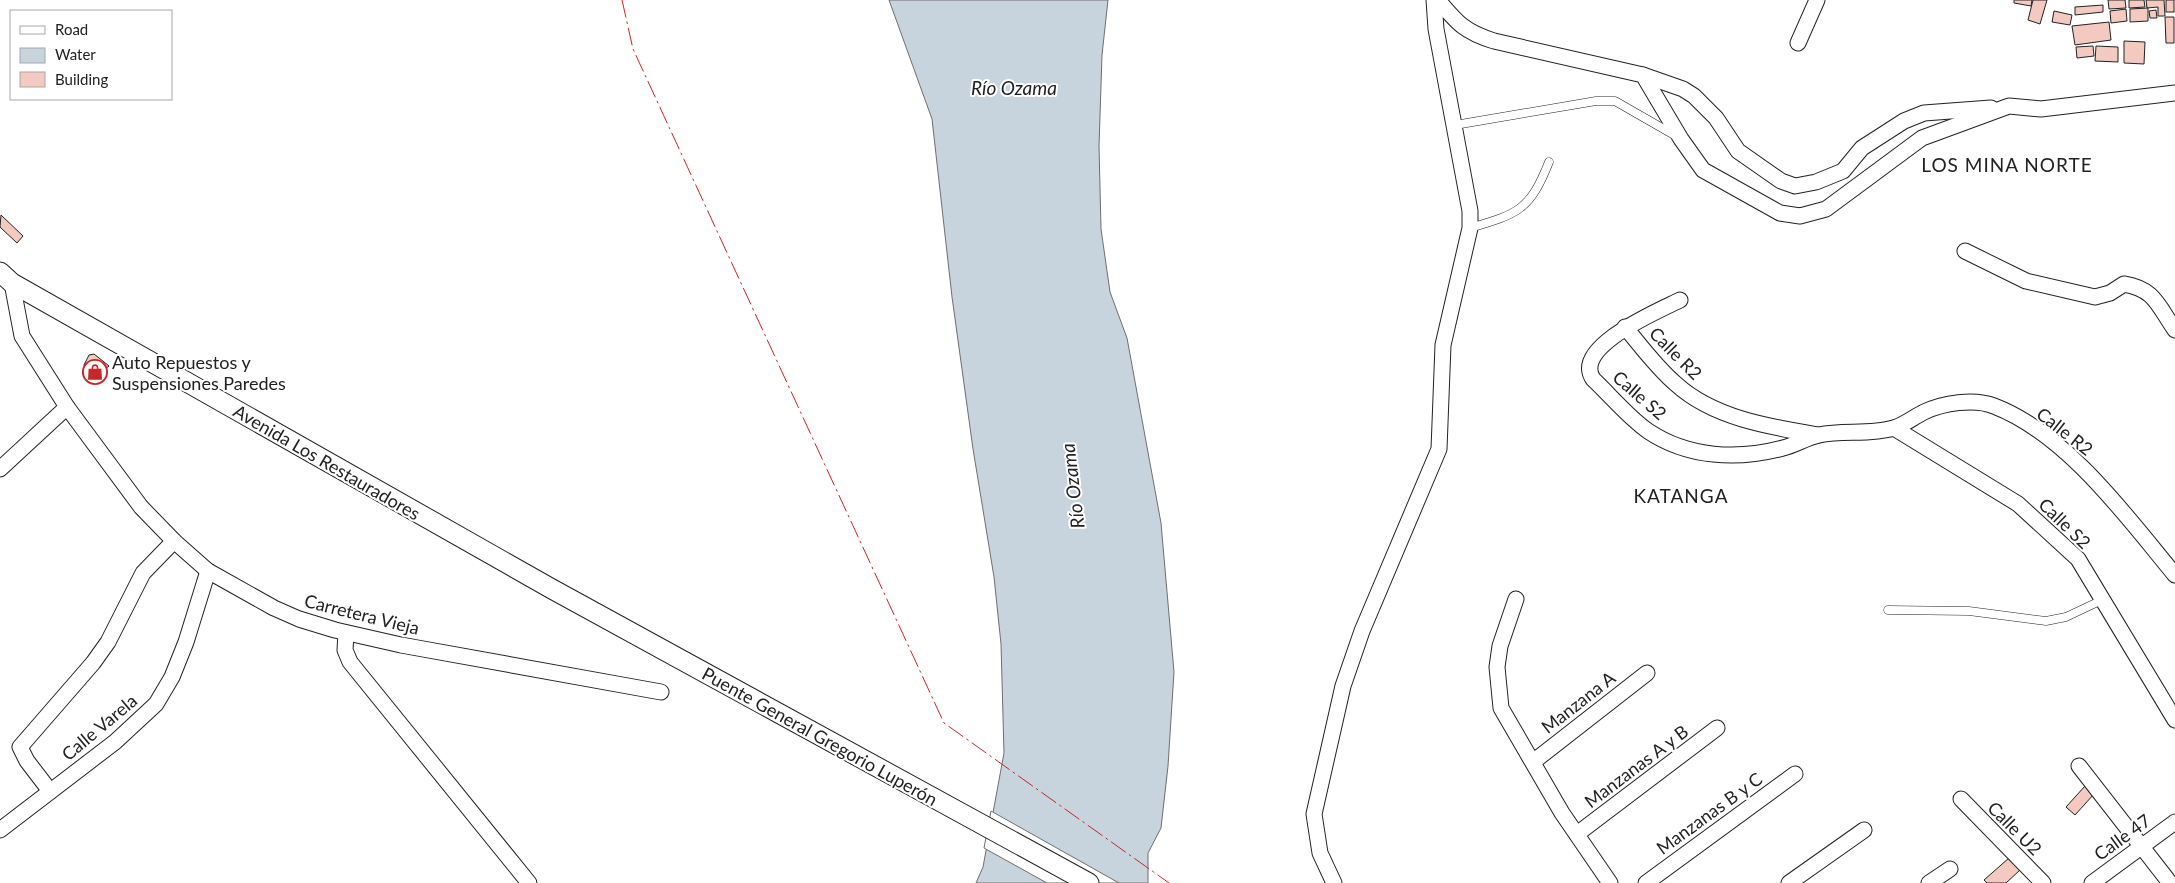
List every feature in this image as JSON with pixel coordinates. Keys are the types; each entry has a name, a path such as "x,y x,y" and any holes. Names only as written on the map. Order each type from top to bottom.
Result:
{"street":[{"path":"1334,883 1320,853 1314,814 1343,686 1362,630 1396,546 1420,498 1439,449 1443,345 1470,228 1470,211 1436,29 1434,0"},
{"path":"1438,0 1457,24 1473,34 1494,42 1643,75 1683,89 1694,96 1716,118 1738,151 1781,181 1795,186 1816,182 1843,172 1862,148 1911,118 1924,113 2010,106 2041,109 2175,93"},
{"path":"1798,43 1817,0"},
{"path":"1643,75 1681,140 1702,170 1780,213 1800,216 1826,209 1922,138 2010,106"},
{"path":"1965,251 2026,281 2095,297 2110,293 2124,284 2139,286 2148,291 2175,330"},
{"name":"Carretera Vieja","path":"6,277 22,336 66,407 141,507 174,541 208,571 282,611 346,633 660,692"},
{"name":"Avenida Los Restauradores","path":"6,277 552,589"},
{"path":"1625,327 1680,300"},
{"name":"Calle S2","path":"1625,327 1594,355 1588,368 1593,379 1648,430 1688,450 1711,455 1734,456 1783,448 1819,435"},
{"name":"Calle R2","path":"1625,327 1676,384 1698,399 1722,411 1748,420 1776,428 1819,435"},
{"name":"Calle R2","path":"1894,428 1926,411 1951,405 1974,402 1994,406 2034,428 2082,466 2175,575"},
{"path":"0,469 66,407"},
{"path":"1819,435 1894,428"},
{"name":"Calle S2","path":"1894,428 2018,504 2078,559 2175,720"},
{"path":"50,791 27,761 20,747 93,663 108,642 143,573 174,541"},
{"name":"Calle Varela","path":"0,830 115,742 156,704 172,677 186,642 208,571"},
{"name":"Puente General Gregorio Luperón","path":"552,589 1089,883"},
{"path":"1516,599 1500,646 1497,686 1501,708 1577,834 1610,883"},
{"path":"346,633 346,650 350,662 529,883"},
{"name":"Manzana A","path":"1533,762 1647,672"},
{"name":"Manzanas A y B","path":"1577,834 1717,728"},
{"path":"2079,766 2170,883"},
{"name":"Manzanas B y C","path":"1646,883 1795,774"},
{"name":"Calle U2","path":"1961,799 2043,883"},
{"name":"Calle 47","path":"2092,883 2175,822"},
{"path":"1789,883 1864,830"},
{"path":"1929,883 1950,868"}],"lane":[{"path":"1455,125 1596,101 1615,101 1681,140"},
{"path":"1470,228 1503,218 1523,208 1538,190 1549,162"},
{"path":"1888,610 1969,611 2046,621 2066,618 2102,600"}],"water":[{"name":"Río Ozama","path":"889,0 1108,0 1102,55 1099,146 1101,229 1110,292 1127,338 1161,523 1174,672 1168,766 1161,828 1148,853 1148,883 976,883 983,867 1004,753 1001,644 994,577 973,449 952,297 932,119"}],"pier":[{"path":"991,811 1119,883 1047,883 984,848"}],"building":[{"path":"2014,0 2032,0 2031,6 2014,3"},
{"path":"2033,0 2047,0 2040,24 2028,20"},
{"path":"2108,0 2125,0 2126,8 2109,9"},
{"path":"2129,0 2144,0 2145,7 2129,8"},
{"path":"2146,0 2164,0 2165,16 2158,16 2158,7 2147,8"},
{"path":"2166,0 2174,0 2174,12 2166,12"},
{"path":"2103,5 2103,12 2075,15 2075,7"},
{"path":"2148,8 2148,21 2130,22 2130,9"},
{"path":"2126,9 2127,21 2111,23 2110,11"},
{"path":"2156,10 2157,18 2150,18 2149,11"},
{"path":"2054,11 2072,15 2070,25 2052,22"},
{"path":"2165,17 2174,17 2174,43 2166,43"},
{"path":"2109,22 2111,40 2075,45 2072,26"},
{"path":"2124,41 2145,42 2144,64 2124,63"},
{"path":"2093,46 2094,56 2077,58 2076,47"},
{"path":"2096,46 2118,47 2118,62 2095,61"},
{"path":"1,215 23,236 17,243 0,227"},
{"name":"Auto Repuestos y Suspensiones Paredes","path":"94,354 109,366 93,378 84,365 89,355"},
{"path":"2085,786 2094,794 2075,815 2066,807"},
{"path":"2009,858 2020,870 2006,883 1987,883 1984,880"}],"power":[{"path":"622,0 633,49 944,723 1169,883"}],"place":[{"name":"Auto Repuestos y Suspensiones Paredes","path":"95,372"}],"district":[{"name":"LOS MINA NORTE","path":"2007,164"},
{"name":"KATANGA","path":"1681,495"}]}
